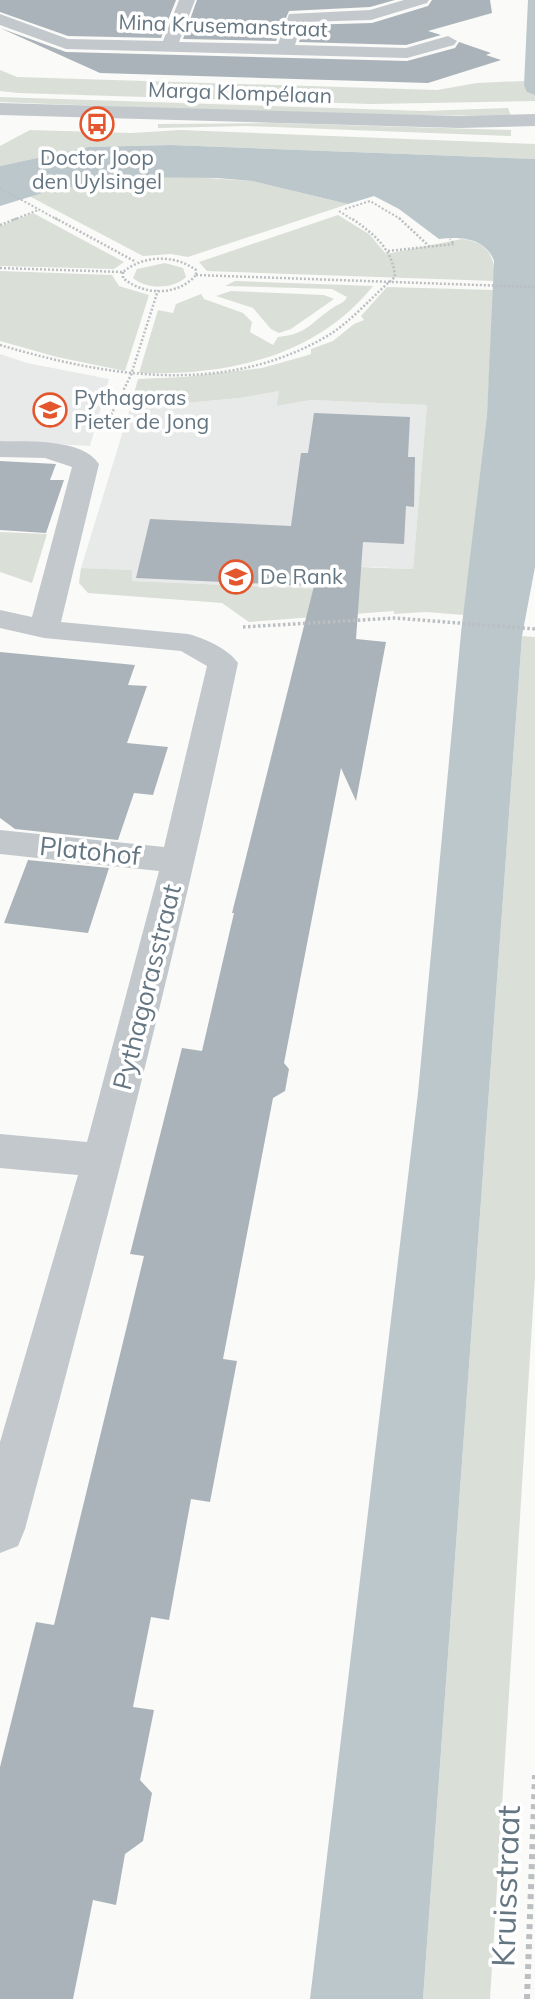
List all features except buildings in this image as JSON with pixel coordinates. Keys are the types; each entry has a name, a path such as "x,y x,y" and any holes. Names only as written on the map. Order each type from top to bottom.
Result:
{"street":[{"path":"169,47 187,0"},
{"path":"285,50 295,17 371,15 421,0"},
{"path":"26,28 36,9"},
{"name":"Mina Krusemanstraat","path":"0,19 66,44 407,53 448,41"},
{"path":"0,130 6,126 6,108"},
{"name":"Marga Klompélaan","path":"6,108 459,122 535,120"},
{"name":"Marga Klompélaan","path":"459,122 535,129"},
{"path":"0,449 56,451 72,454 86,464 44,629"},
{"name":"Pythagorasstraat","path":"0,619 44,629 188,643 222,663 179,860 103,1160 0,1529"},
{"name":"Platohof","path":"0,842 179,860"},
{"path":"0,1151 103,1160"}],"path":[{"path":"0,188 137,262 174,260 191,266 196,275"},
{"path":"345,209 370,201 407,223 430,247"},
{"path":"0,225 39,209"},
{"path":"0,345 81,367 131,375 219,370 291,354 324,338 343,324 395,277 388,251 368,230 339,211"},
{"path":"388,251 454,244 450,239"},
{"path":"0,268 123,272 137,262"},
{"path":"123,272 123,278 135,287 158,290 184,286 196,275 535,287"},
{"path":"86,464 131,375 158,290"},
{"path":"188,643 245,626 395,618 535,629"},
{"name":"Kruisstraat","path":"527,1999 535,1775"}],"shaded area":[{"path":"528,0 535,0 535,95 527,92 524,85"},
{"path":"0,70 17,77 437,90 477,83 524,81 524,85 535,95 535,101 371,104 18,93 0,91"},
{"path":"0,97 424,111 508,108 511,116 319,114 0,102"},
{"path":"275,123 511,130 511,136 246,126 158,128 158,124"},
{"path":"30,130 131,133 181,130 535,144 535,159 171,145 88,147 0,166 0,146"},
{"path":"171,145 535,159 535,567 522,636 423,1999 310,1999 418,1093 461,633 487,415 494,261 479,243 455,238 439,239 399,209 374,196 348,204 252,181 135,177 52,190 0,206 0,166 88,147"},
{"path":"177,176 252,181 348,204 188,257 171,254 143,256 29,196 102,182"},
{"path":"33,213 124,262 114,269 0,266 0,226"},
{"path":"338,215 369,234 386,254 462,239 478,243 488,252 494,264 495,281 207,271 199,262"},
{"path":"165,263 183,268 186,277 168,286 146,285 133,278 137,269"},
{"path":"0,271 112,275 119,286 149,295 125,371 57,357 0,341"},
{"path":"235,281 373,286 350,310 325,330 297,346 268,357 205,371 139,373 158,310 173,313 176,304 201,294 204,299 243,313 252,322 250,332 273,345 278,337 303,330 347,297 332,289 225,286"},
{"path":"387,287 494,290 487,415 464,615 426,612 394,614 394,611 249,622 222,603 88,593 79,583 81,568 132,570 132,581 322,589 324,566 413,569 427,405 311,400 277,406 279,391 240,398 130,408 138,379 262,368 311,354 311,349 333,341 354,324 364,320 361,316"},
{"path":"231,291 324,295 334,299 291,329 279,333 271,329 253,308 216,296"},
{"name":"Pythagoras Pieter de Jong","path":"0,354 27,363 109,379 90,446 0,441"},
{"path":"279,391 278,406 311,400 427,405 413,569 370,567 322,589 132,581 132,570 81,568 130,408 240,398"},
{"path":"0,532 47,534 32,583 0,572"},
{"path":"522,636 535,637 535,1276 490,1999 423,1999"}],"place":[{"name":"Doctor Joop den Uylsingel","path":"97,124"},
{"name":"Pythagoras Pieter de Jong","path":"50,410"},
{"name":"De Rank","path":"236,577"}]}
